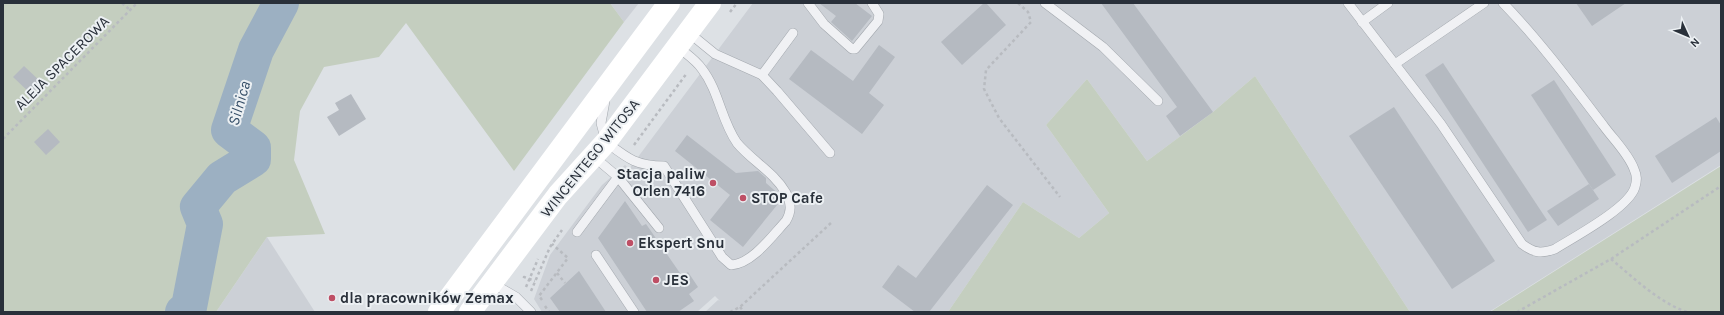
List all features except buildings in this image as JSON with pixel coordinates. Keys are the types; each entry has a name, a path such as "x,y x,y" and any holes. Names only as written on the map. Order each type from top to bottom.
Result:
{"main road":[{"name":"WINCENTEGO WITOSA","path":"439,312 670,3"},
{"name":"WINCENTEGO WITOSA","path":"470,312 558,195 599,149 710,3"}],"lane":[{"path":"808,3 834,35 852,49 855,49 878,21 879,14 872,3"},
{"path":"1045,3 1103,47 1158,101"},
{"path":"1348,3 1441,124 1522,244 1537,252 1544,253 1555,249 1613,212 1628,199 1635,189 1637,178 1634,168 1593,112 1522,22 1503,3"},
{"path":"1362,22 1388,3"},
{"path":"1395,64 1484,3"},
{"path":"762,76 793,33"},
{"path":"599,149 646,166 664,166 722,257 731,265 739,264 750,258 786,221 791,214 791,205 786,193 777,180 738,143 727,126 714,90 683,39"},
{"path":"683,39 762,76 777,91 830,153"},
{"path":"610,82 602,110 599,149 618,177 659,228"},
{"path":"577,232 618,177"},
{"path":"596,255 634,312"},
{"path":"492,283 516,297 531,312"}],"path":[{"path":"122,3 130,10"},
{"name":"ALEJA SPACEROWA","path":"3,140 137,3"},
{"path":"1018,3 1028,12 1031,22 986,70 984,89 999,118 1060,197"},
{"path":"1517,312 1610,259 1721,186"},
{"path":"730,312 740,307 832,222"},
{"path":"550,312 539,296 568,258 552,244"},
{"path":"1610,259 1648,290 1677,310 1687,312"},
{"path":"557,273 566,283"},
{"path":"524,277 535,281"},
{"path":"740,307 744,312"}],"shaded area":[{"path":"610,3 639,3 624,22"},
{"path":"753,3 1721,3 1721,165 1489,312 1410,312 1255,76 1213,112 1147,161 1087,79 1046,125 1109,213 1079,238 1023,202 948,312 705,312 718,300 720,301 715,296 697,312 542,312 534,299 550,255 602,185 625,165 629,169"},
{"path":"267,237 315,312 216,312"}],"green space":[{"path":"3,3 610,3 624,22 514,171 406,23 379,57 324,67 300,111 294,160 325,234 267,237 216,312 3,312"},
{"path":"1255,76 1410,312 948,312 1023,202 1079,238 1109,213 1046,125 1087,79 1147,161 1213,112"},
{"path":"1721,166 1721,312 1490,312"}],"waterway":[{"name":"Silnica","path":"183,312 189,307 205,224 198,207 222,178 253,159 253,148 229,130 256,50 281,3"}],"place":[{"name":"Stacja paliw Orlen 7416","path":"713,183"},
{"name":"STOP Cafe","path":"743,198"},
{"name":"Ekspert Snu","path":"630,243"},
{"name":"JES","path":"656,280"},
{"name":"dla pracowników Zemax","path":"332,298"}]}
